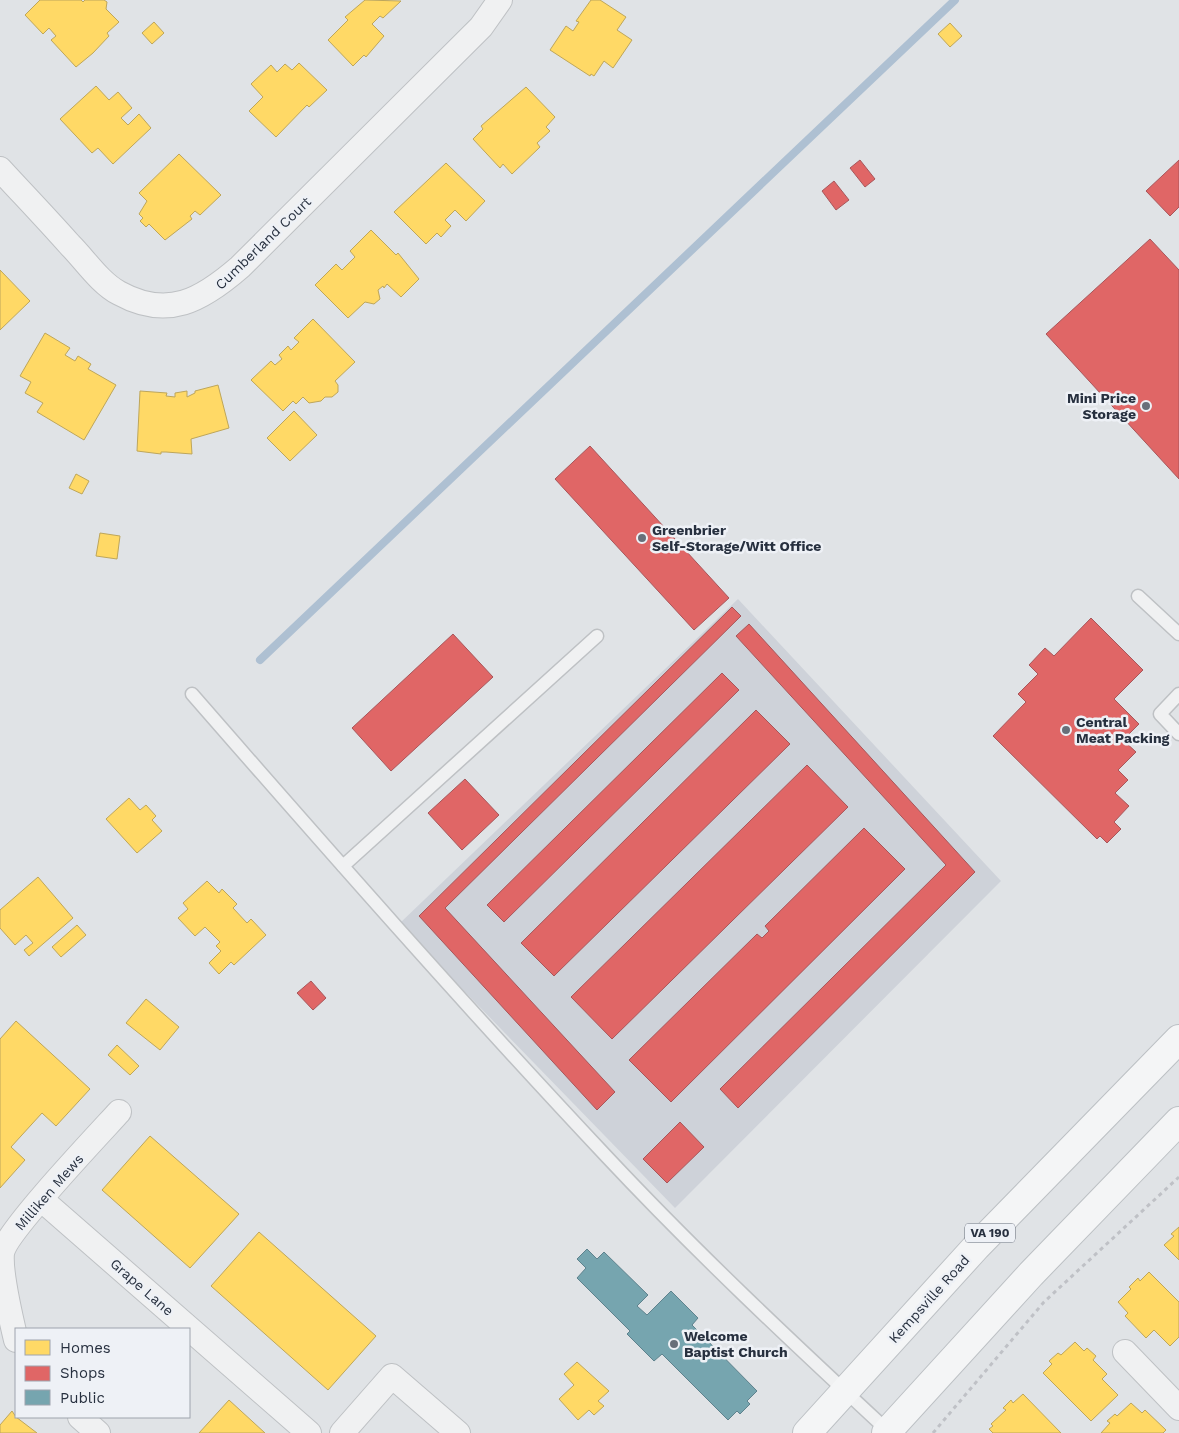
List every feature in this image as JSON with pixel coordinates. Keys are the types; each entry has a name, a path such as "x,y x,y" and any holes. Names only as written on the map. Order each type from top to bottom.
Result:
{"main road":[{"name":"Kempsville Road","path":"807,1433 982,1240 1179,1039"},
{"path":"887,1432 1031,1274 1179,1121"}],"street":[{"name":"Cumberland Court","path":"0,169 93,269 119,293 153,305 177,305 201,297 214,290 240,267 430,79 481,28 500,0"},
{"name":"Milliken Mews","path":"15,1335 2,1270 1,1253 12,1235 119,1112"},
{"name":"Grape Lane","path":"42,1200 189,1328"},
{"name":"Grape Lane","path":"190,1329 309,1433"},
{"path":"1125,1352 1179,1408"},
{"path":"342,1433 392,1376 458,1433"},
{"path":"81,1418 98,1433"}],"lane":[{"path":"1138,596 1179,634"},
{"path":"343,866 597,636"},
{"path":"192,694 426,962 608,1159 742,1294 887,1432"},
{"path":"1179,694 1160,714 1179,734"}],"path":[{"path":"933,1433 1044,1302 1179,1177"}],"shaded area":[{"path":"738,599 1001,881 675,1208 399,924"}],"building: Homes":[{"path":"40,0 81,0 83,2 85,0 104,0 107,2 106,9 119,22 107,33 109,36 93,53 76,67 51,40 56,36 49,28 43,34 25,15"},
{"path":"365,0 401,1 383,18 380,16 372,24 384,36 366,57 364,55 353,66 328,40 348,20 345,17"},
{"path":"591,0 600,0 626,17 617,30 632,40 613,68 604,61 594,76 591,74 590,76 550,50 566,26 573,31 579,22 576,21"},
{"path":"154,22 164,33 152,44 142,33"},
{"path":"950,23 962,36 950,47 938,34"},
{"path":"299,63 327,90 309,107 307,105 276,137 249,111 263,97 251,84 271,65 277,72 285,64 292,70"},
{"path":"96,86 109,100 118,92 132,108 121,118 128,125 139,114 151,128 113,164 98,148 92,153 60,119"},
{"path":"526,87 555,117 546,127 550,131 537,143 540,147 512,174 503,164 500,168 473,139 483,129 481,126"},
{"path":"179,154 221,195 200,215 195,211 190,216 192,219 165,240 149,224 146,227 140,221 143,218 139,214 147,201 139,193"},
{"path":"446,163 485,201 466,221 455,210 445,220 451,226 441,237 437,233 426,244 394,212"},
{"path":"371,230 396,255 398,253 419,279 401,297 387,284 384,288 383,286 378,290 380,299 374,304 365,302 348,318 315,285 336,264 342,270 355,257 350,251"},
{"path":"0,270 30,301 0,330"},
{"path":"313,319 355,362 335,381 338,385 338,392 332,397 325,397 321,401 309,403 303,397 296,404 293,401 283,411 251,380 271,361 275,365 282,359 279,355 288,346 291,350 299,342 294,338"},
{"path":"45,333 70,348 65,355 75,361 78,356 91,364 88,369 116,385 84,440 37,412 43,403 25,393 31,382 20,376"},
{"path":"218,385 229,428 191,439 192,454 161,452 161,454 137,451 140,391 167,393 166,396 175,397 175,393 187,391 187,397 195,393 195,391"},
{"path":"294,411 317,435 290,461 267,438"},
{"path":"76,474 89,481 82,494 69,488"},
{"path":"100,533 120,536 117,559 96,556"},
{"path":"129,798 140,810 146,805 156,816 152,820 162,831 137,853 106,819"},
{"path":"38,877 73,918 29,956 24,950 33,943 26,935 15,945 0,928 0,910"},
{"path":"207,881 219,893 222,889 237,904 233,908 247,923 251,919 266,935 234,965 231,962 219,974 209,963 221,951 216,946 220,942 205,927 195,936 178,918 188,909 183,903"},
{"path":"77,925 86,935 61,957 52,947"},
{"path":"146,999 179,1027 160,1050 126,1023"},
{"path":"16,1021 90,1089 56,1126 42,1113 11,1147 25,1160 0,1188 0,1039"},
{"path":"117,1045 139,1066 130,1075 108,1055"},
{"path":"150,1136 239,1214 190,1268 102,1190"},
{"path":"1179,1227 1179,1260 1164,1245 1174,1236 1171,1234"},
{"path":"259,1232 376,1336 328,1390 211,1286"},
{"path":"1149,1272 1179,1302 1179,1337 1170,1346 1154,1330 1146,1338 1125,1316 1128,1313 1118,1302 1131,1289 1129,1287 1138,1278 1140,1281"},
{"path":"1075,1342 1084,1351 1087,1348 1096,1356 1093,1360 1107,1374 1102,1379 1118,1395 1091,1421 1043,1373 1052,1364 1049,1361 1058,1353 1061,1355"},
{"path":"577,1362 609,1391 598,1401 604,1406 594,1415 589,1410 578,1420 559,1399 574,1385 564,1374"},
{"path":"1023,1394 1061,1433 993,1433 989,1429 993,1426 991,1424 1006,1410 1003,1408 1011,1400 1013,1403"},
{"path":"229,1400 265,1433 199,1433"},
{"path":"1131,1403 1142,1413 1145,1410 1166,1430 1163,1433 1101,1433 1110,1423 1107,1421 1115,1414 1117,1416"},
{"path":"12,1411 15,1418 37,1433 0,1433 0,1425"}],"building: Shops":[{"path":"860,160 875,179 865,187 850,168"},
{"path":"1179,160 1179,207 1170,216 1146,191"},
{"path":"834,181 849,200 836,210 822,191"},
{"name":"Mini Price Storage","path":"1150,239 1179,270 1179,479 1046,334"},
{"name":"Greenbrier Self-Storage/Witt Office","path":"590,446 729,598 694,630 555,479"},
{"path":"732,607 741,616 445,908 615,1092 597,1110 419,916"},
{"name":"Central Meat Packing","path":"1091,618 1143,670 1114,699 1139,724 1123,740 1136,752 1118,770 1128,780 1115,793 1129,806 1114,822 1121,829 1107,843 1100,836 1097,839 993,736 1026,702 1018,694 1038,674 1029,665 1045,648 1054,656"},
{"path":"749,624 975,872 738,1108 720,1089 946,865 736,636"},
{"path":"453,634 493,677 391,771 352,728"},
{"path":"722,673 739,690 504,922 487,905"},
{"path":"756,710 790,744 554,976 521,943"},
{"path":"807,765 848,807 612,1039 571,997"},
{"path":"465,779 499,815 462,850 428,813"},
{"path":"864,828 905,869 671,1102 629,1060 757,934 762,938 769,931 765,926"},
{"path":"311,981 326,998 313,1010 297,993"},
{"path":"680,1122 704,1147 667,1183 643,1159"}],"building: Public":[{"name":"Welcome Baptist Church","path":"587,1249 597,1259 604,1252 648,1295 637,1306 647,1315 671,1291 698,1318 692,1325 757,1391 747,1401 750,1404 740,1414 737,1411 728,1420 662,1354 654,1361 627,1334 630,1331 577,1278 586,1268 577,1259"}],"waterway":[{"path":"260,660 955,0"}],"place":[{"name":"Mini Price Storage","path":"1146,406"},
{"name":"Greenbrier Self-Storage/Witt Office","path":"642,538"},
{"name":"Central Meat Packing","path":"1066,730"},
{"name":"Welcome Baptist Church","path":"674,1344"}]}
